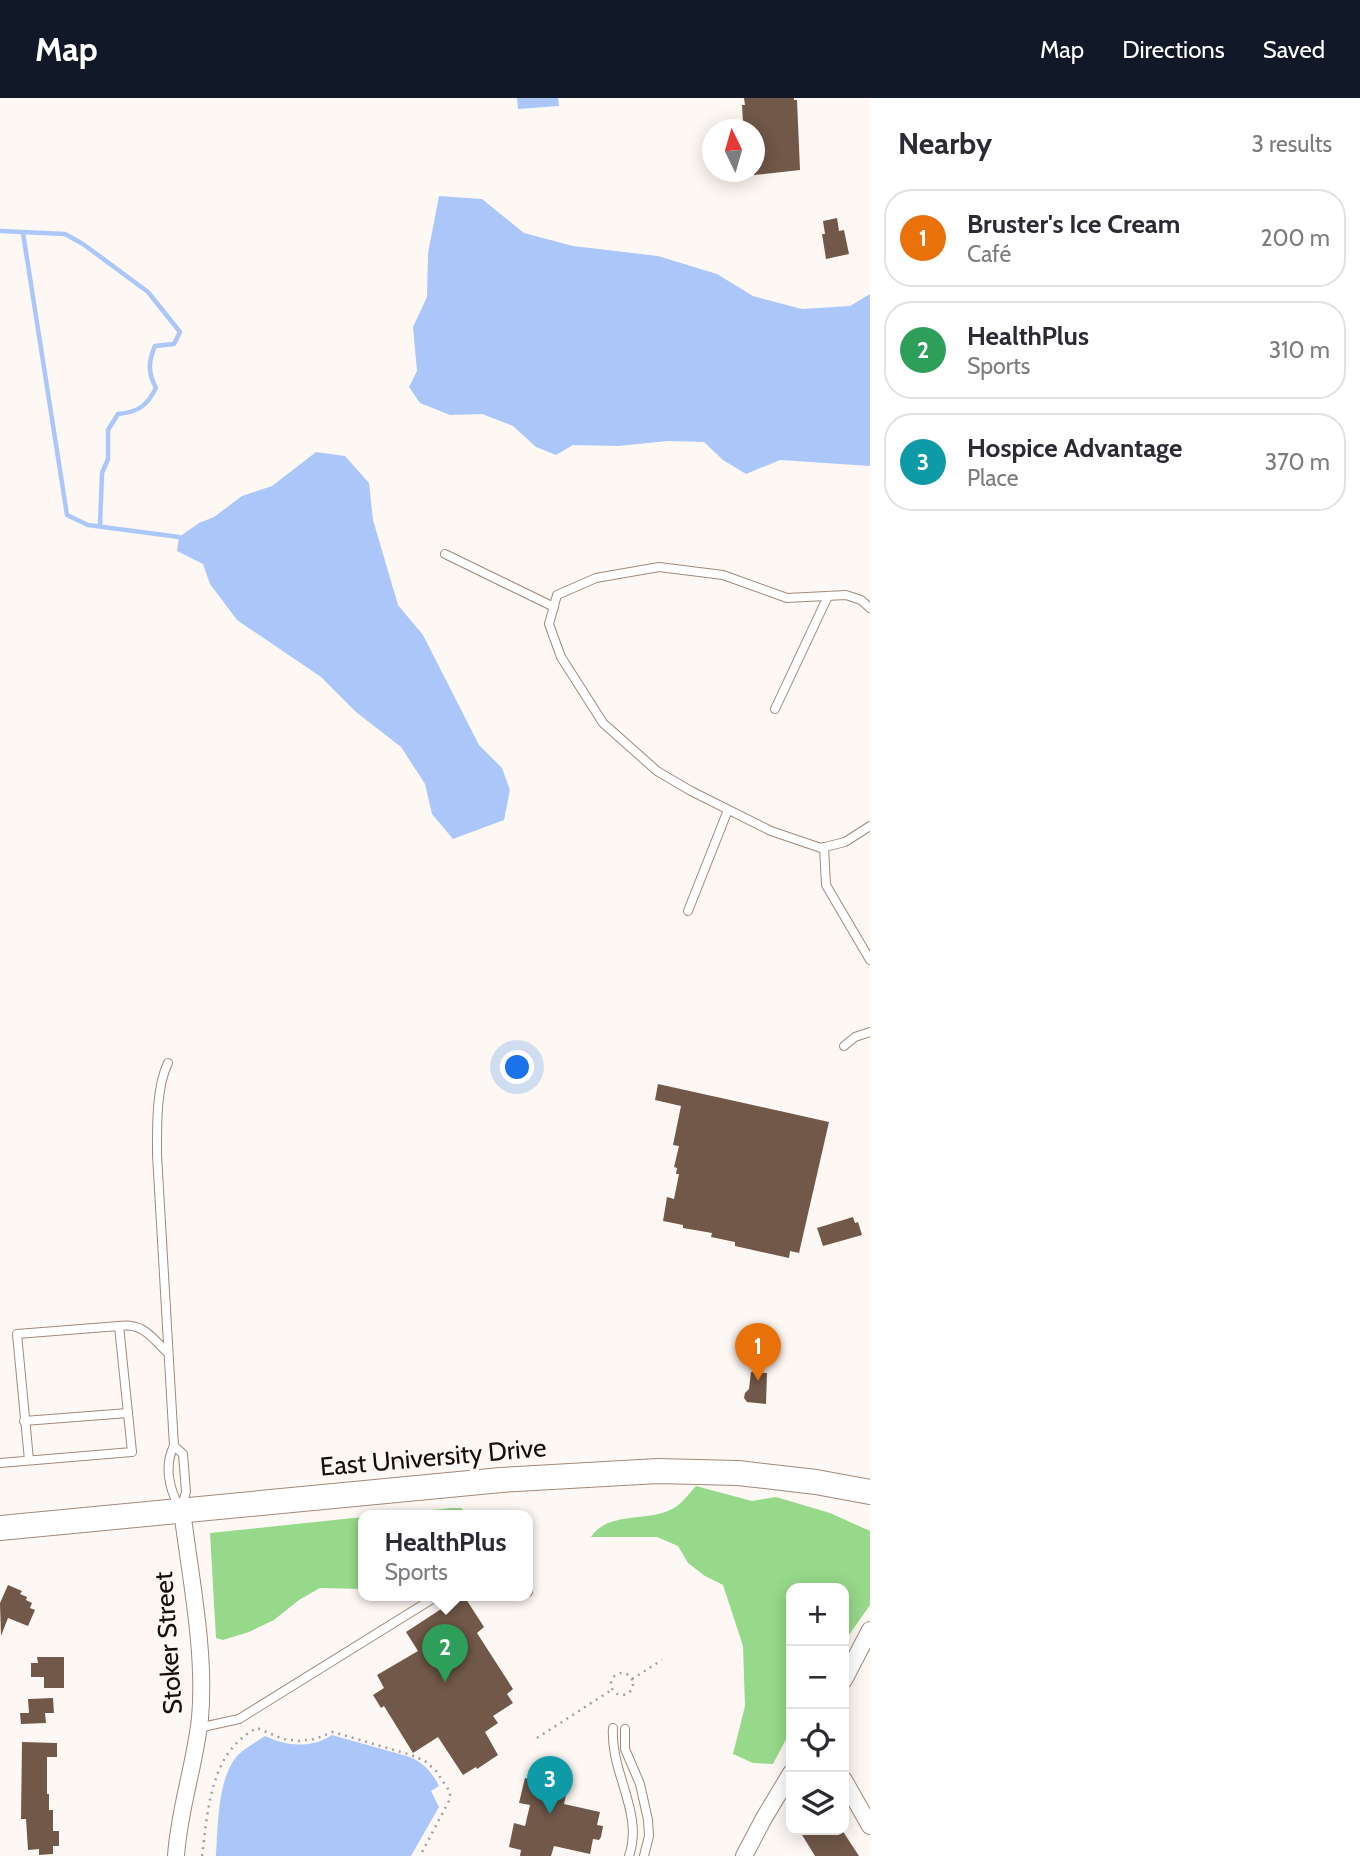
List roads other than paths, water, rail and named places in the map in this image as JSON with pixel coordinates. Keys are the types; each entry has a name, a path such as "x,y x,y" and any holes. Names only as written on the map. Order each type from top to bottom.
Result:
{"main road":[{"name":"East University Drive","path":"0,1528 501,1480 658,1471 738,1473 816,1482 870,1492"}],"street":[{"name":"Stoker Street","path":"176,1856 178,1826 198,1728 200,1688 198,1641 182,1510"},
{"path":"849,1670 870,1630"},
{"path":"744,1856 786,1781"},
{"path":"849,1789 870,1826"}],"lane":[{"path":"445,554 554,607"},
{"path":"870,608 861,600 846,595 787,598 723,575 659,567 596,578 557,595 549,624 553,640 603,723 657,771 771,831 824,848 845,842 870,826"},
{"path":"775,709 828,596"},
{"path":"688,911 728,810"},
{"path":"824,848 826,885 870,960"},
{"path":"844,1046 855,1037 870,1032"},
{"path":"168,1063 164,1072 157,1125 174,1446 169,1456 171,1493 182,1510"},
{"path":"29,1460 17,1334 133,1324 141,1327 168,1354"},
{"path":"0,1462 132,1452 119,1326"},
{"path":"24,1421 128,1413"},
{"path":"174,1446 183,1454 186,1492 182,1510"},
{"path":"198,1728 230,1723 429,1601"},
{"path":"613,1728 613,1753 634,1820 629,1856"},
{"path":"625,1729 625,1749 640,1784 648,1820 649,1836 644,1856"}],"water":[{"path":"517,98 558,98 559,106 518,109"},
{"path":"439,196 482,199 524,233 573,246 658,256 717,274 753,296 802,309 850,306 870,294 870,466 780,460 746,474 723,460 704,442 573,445 556,455 536,447 513,426 482,414 450,415 420,403 409,387 417,371 413,327 427,297 428,253"},
{"path":"316,452 345,456 369,483 373,520 398,605 423,635 479,745 502,768 510,790 504,820 453,839 432,814 425,784 401,747 356,712 321,677 237,620 210,584 203,564 177,551 179,537 199,523 214,517 242,496 272,486"},
{"path":"332,1735 410,1757 423,1765 433,1776 439,1786 431,1791 439,1807 411,1856 216,1856 222,1789 238,1755 265,1736 281,1742 307,1744"}],"waterway":[{"path":"0,231 65,234 83,244 148,292 180,332 174,344 155,346 150,367 156,388 149,399 136,410 118,414 108,430 108,459 102,473 100,526"},
{"path":"23,233 67,515 88,525 179,537"}],"place":[{"name":"Bruster's Ice Cream","path":"758,1381"},
{"name":"HealthPlus","path":"445,1682"},
{"name":"Hospice Advantage","path":"550,1814"}]}
